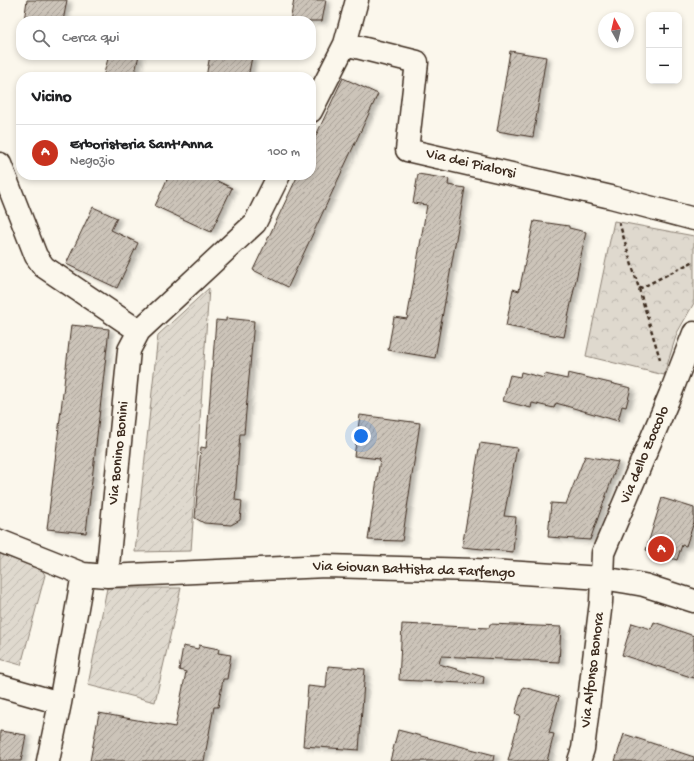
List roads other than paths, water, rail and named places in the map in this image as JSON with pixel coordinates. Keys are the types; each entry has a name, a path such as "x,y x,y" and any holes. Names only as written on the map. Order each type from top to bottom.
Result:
{"street":[{"path":"316,101 344,44 357,0"},
{"name":"Via dei Pialorsi","path":"344,44 417,62 407,150 611,197 694,219"},
{"path":"0,164 36,256 44,267 139,331"},
{"name":"Via Bonino Bonini","path":"106,576 129,350 139,331 255,223 276,180"},
{"name":"Via dello Zoccolo","path":"602,578 603,553 670,395 694,333"},
{"name":"Via Giovan Battista da Farfengo","path":"0,541 82,574 106,576 352,565 475,570 602,578 644,585 694,601"},
{"path":"48,761 60,703 82,574"},
{"name":"Via Alfonso Bonora","path":"579,761 583,749 601,602 602,578"},
{"path":"0,686 60,703"}],"place":[{"name":"Erboristeria Sant'Anna","path":"661,549"}]}
